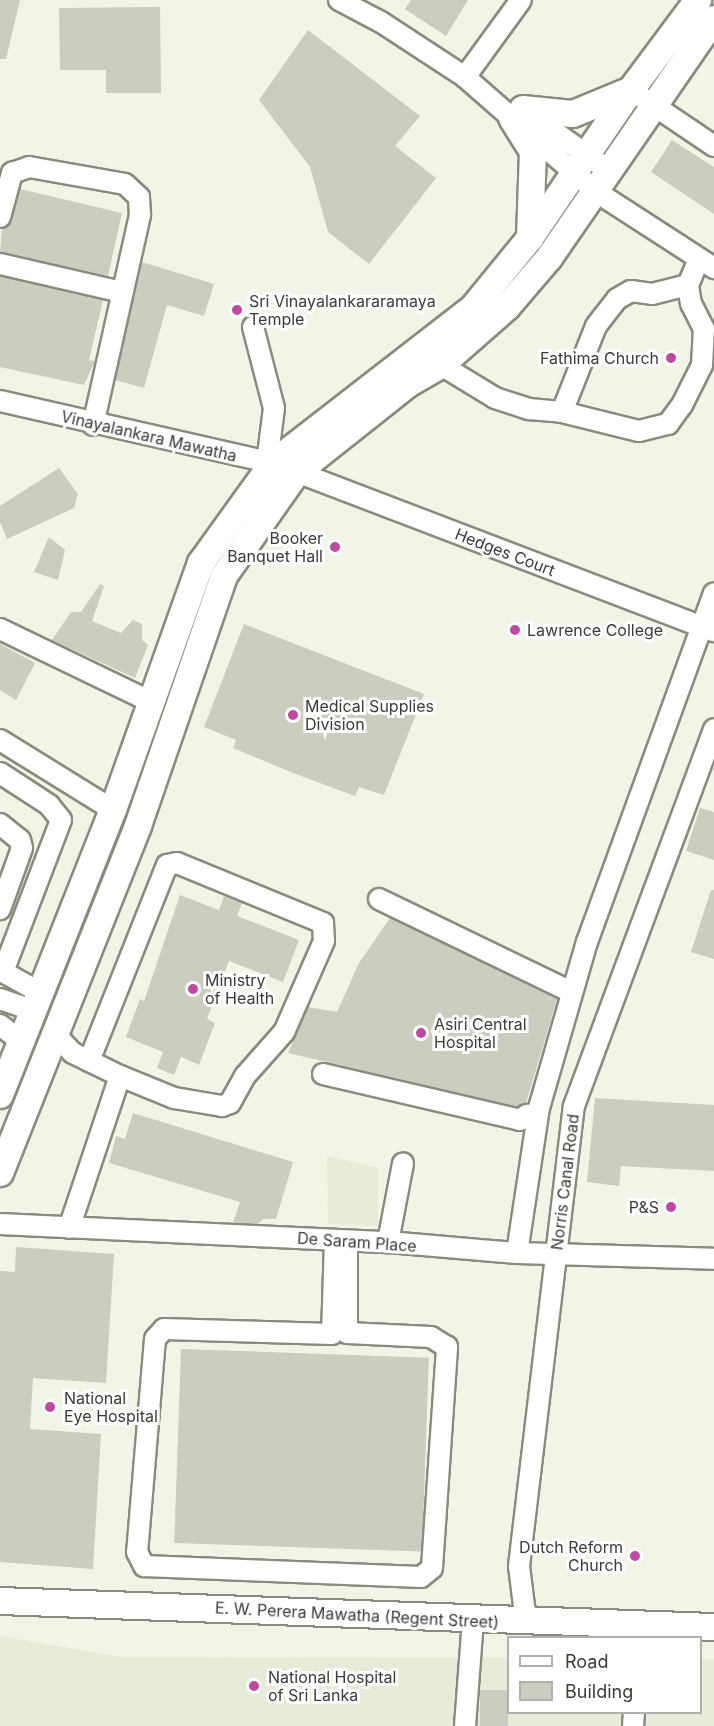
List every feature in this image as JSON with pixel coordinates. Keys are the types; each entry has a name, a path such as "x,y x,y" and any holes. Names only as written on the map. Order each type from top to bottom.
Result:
{"main road":[{"path":"0,1173 138,826 224,576 297,472 408,384 441,365 507,307 549,258 591,173 641,97 698,0"},
{"path":"530,238 533,151 517,114 573,114 641,97 714,18"},
{"path":"2,1087 22,1042 113,810 201,563 270,463 473,308 530,238 591,173"},
{"name":"E. W. Perera Mawatha (Regent Street)","path":"0,1601 526,1622 637,1631 714,1627"}],"street":[{"path":"339,0 381,21 517,114 706,263 688,285 652,294 631,291 617,299 596,326 562,412"},
{"path":"469,80 521,0"},
{"path":"641,97 714,146"},
{"path":"0,217 12,173 20,169 125,184 139,197 140,215 93,425"},
{"path":"0,264 122,292"},
{"path":"441,365 495,398 529,408 562,412 639,431 668,424 682,405 702,365 704,329 690,303 688,285"},
{"path":"254,327 274,408 270,463"},
{"name":"Vinayalankara Mawatha","path":"0,401 93,425 270,463 297,472"},
{"name":"Hedges Court","path":"297,472 708,629"},
{"path":"528,1171 527,1115 565,988 587,942 708,629 714,593"},
{"path":"0,629 151,702"},
{"name":"Norris Canal Road","path":"526,1622 519,1566 574,1106 714,729"},
{"path":"0,740 113,810"},
{"path":"0,773 50,804 62,820 3,972 37,1002"},
{"path":"0,824 20,840 22,848 0,909"},
{"path":"55,1034 73,1053 89,1061 120,1076 174,1098 222,1106 230,1103 245,1076 284,1032 324,941 323,924 177,863 167,866 89,1061"},
{"path":"379,899 565,988"},
{"path":"0,917 21,925"},
{"path":"517,1253 539,1108 587,942"},
{"path":"0,999 37,1002"},
{"path":"0,1025 22,1042"},
{"path":"323,1074 510,1118 520,1120 527,1115"},
{"path":"69,1228 120,1076"},
{"path":"388,1242 402,1163"},
{"name":"De Saram Place","path":"0,1224 388,1242 517,1253 714,1258"},
{"path":"341,1240 347,1334 431,1337 447,1347 432,1568 421,1577 144,1566 137,1552 155,1339 164,1329 332,1334 341,1240"},
{"path":"465,1726 473,1620"}],"shaded area":[{"path":"327,1156 378,1168 378,1226 328,1224"},
{"name":"National Hospital of Sri Lanka","path":"0,1636 122,1657 507,1658 507,1714 702,1714 702,1659 714,1659 714,1726 0,1726"}],"building":[{"path":"0,0 20,0 6,59 0,59"},
{"path":"411,0 468,0 446,36 405,9"},
{"path":"160,7 161,93 106,93 106,70 60,70 59,8"},
{"path":"308,30 420,116 395,146 436,178 369,264 328,232 310,167 259,100"},
{"path":"672,140 714,167 714,214 651,172"},
{"path":"20,189 122,213 108,276 0,252 2,229 11,221"},
{"path":"142,262 214,284 204,316 167,305 144,388 115,380"},
{"path":"0,276 103,300 89,360 95,361 84,385 0,367"},
{"path":"59,468 78,494 74,508 7,539 0,522 0,506"},
{"path":"49,537 65,550 58,580 34,572"},
{"path":"100,584 104,586 92,621 121,633 133,620 142,624 142,640 148,645 135,678 52,640 71,612 81,612"},
{"path":"244,624 424,694 384,795 359,787 355,796 293,773 233,748 236,740 204,727"},
{"path":"0,644 35,663 16,700 0,690"},
{"path":"700,808 714,812 714,860 686,851"},
{"path":"711,890 714,890 714,959 691,952"},
{"name":"Ministry of Health","path":"180,895 219,910 224,896 242,903 237,916 299,940 283,982 229,961 207,1019 215,1023 199,1065 181,1057 174,1075 157,1068 163,1052 126,1037 140,999 144,1001"},
{"name":"Asiri Central Hospital","path":"390,918 557,999 526,1103 517,1107 288,1053 308,1007 337,1012 359,963"},
{"path":"595,1098 714,1105 714,1171 621,1166 619,1186 587,1182"},
{"path":"133,1113 293,1162 276,1219 263,1219 258,1224 233,1223 240,1202 109,1163 116,1136 125,1139"},
{"name":"National Eye Hospital","path":"16,1247 114,1254 106,1383 33,1378 30,1429 101,1434 93,1569 0,1562 0,1271 15,1272"},
{"path":"181,1349 429,1358 422,1552 174,1543"},
{"path":"480,1690 507,1690 508,1726 480,1726"}],"place":[{"name":"Sri Vinayalankararamaya Temple","path":"237,310"},
{"name":"Fathima Church","path":"671,358"},
{"name":"Booker Banquet Hall","path":"335,547"},
{"name":"Lawrence College","path":"515,630"},
{"name":"Medical Supplies Division","path":"293,715"},
{"name":"Ministry of Health","path":"193,989"},
{"name":"Asiri Central Hospital","path":"421,1033"},
{"name":"P&S","path":"671,1207"},
{"name":"National Eye Hospital","path":"50,1407"},
{"name":"Dutch Reform Church","path":"635,1556"},
{"name":"National Hospital of Sri Lanka","path":"254,1686"}]}
